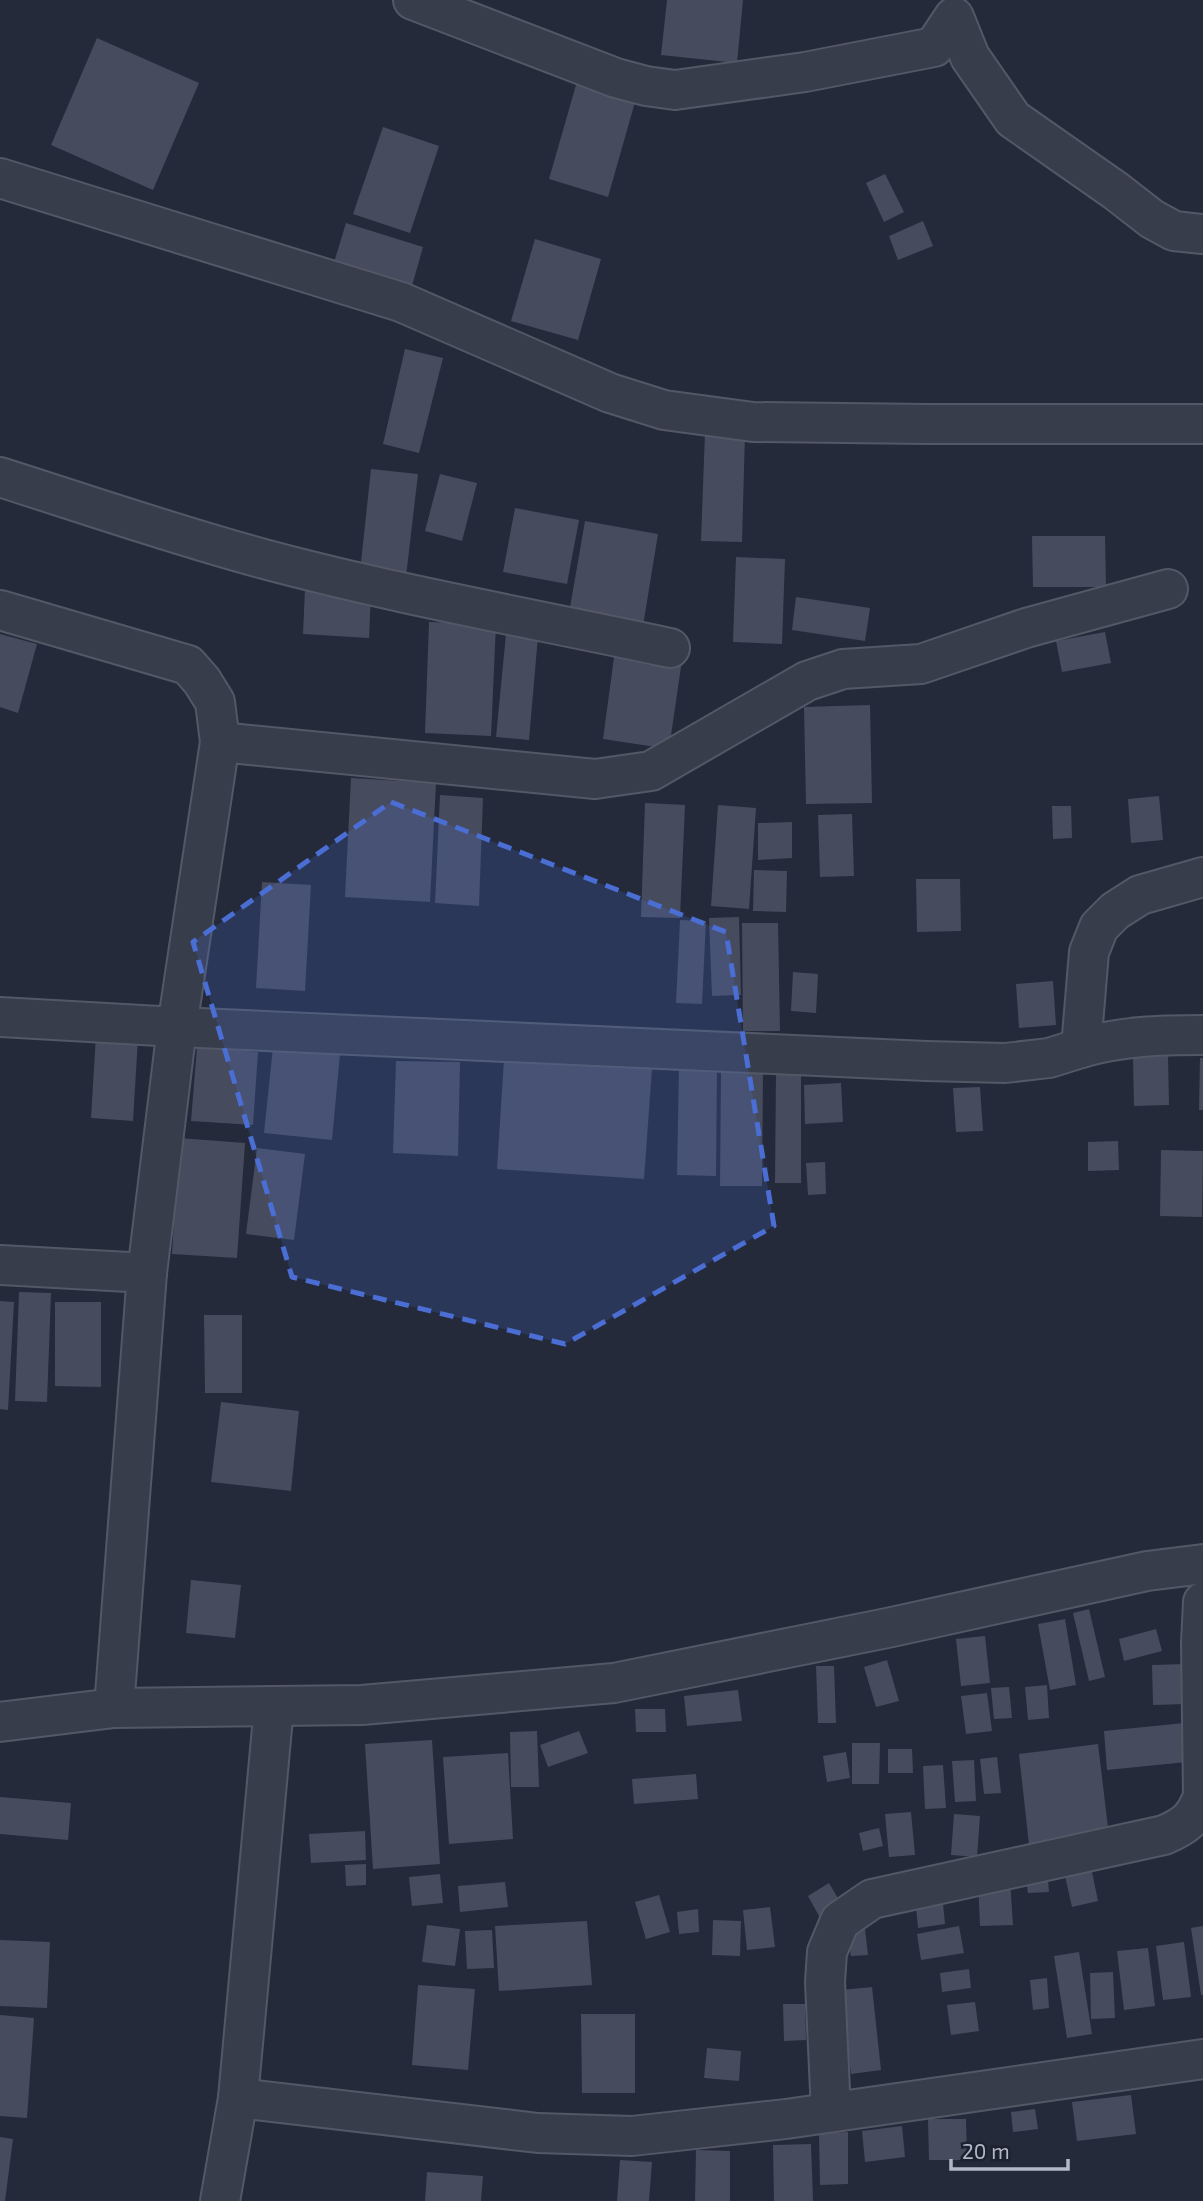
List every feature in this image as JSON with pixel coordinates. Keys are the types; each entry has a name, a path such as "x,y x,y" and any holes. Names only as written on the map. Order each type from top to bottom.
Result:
{"street":[{"path":"413,0 616,78 646,86 675,89 805,72 934,47 958,6"},
{"path":"958,6 970,57 1013,119 1152,219 1174,230 1203,234"},
{"path":"0,178 401,302 610,393 664,410 767,422 1203,424"},
{"path":"0,477 264,559 408,593 670,648"},
{"path":"220,742 595,779 651,771 807,681 843,669 921,664 1026,628 1168,589"},
{"path":"0,610 188,665 215,702 220,742 177,1027 147,1273 114,1708"},
{"path":"1081,1048 1088,952 1099,927 1115,911 1140,895 1203,877"},
{"path":"0,1017 926,1062 1005,1063 1049,1058 1104,1041 1149,1035 1203,1035"},
{"path":"0,1265 147,1273"},
{"path":"0,1722 114,1708 362,1705 614,1683 878,1630 1147,1571 1203,1564"},
{"path":"831,2112 825,1982 827,1952 840,1921 872,1899 1164,1835 1184,1826 1198,1809 1203,1796 1203,1602 1147,1571"},
{"path":"220,2201 238,2098 274,1706"},
{"path":"238,2098 538,2133 632,2136 831,2112 1203,2059"}],"highlighted area":[{"path":"391,802 726,932 774,1226 565,1344 292,1277 193,942"}],"building":[{"path":"667,0 743,0 737,63 661,55"},
{"path":"97,38 199,83 153,190 51,145"},
{"path":"578,78 637,95 608,197 549,179"},
{"path":"383,127 439,146 410,233 353,214"},
{"path":"885,174 904,212 884,222 866,183"},
{"path":"923,221 933,246 898,260 889,236"},
{"path":"346,223 423,247 410,293 332,269"},
{"path":"535,239 601,259 578,340 511,321"},
{"path":"405,349 443,358 419,453 383,444"},
{"path":"705,432 745,433 742,542 701,541"},
{"path":"371,469 418,474 406,577 360,572"},
{"path":"440,474 477,483 462,541 425,531"},
{"path":"515,508 579,520 567,584 503,572"},
{"path":"585,521 658,534 642,632 568,619"},
{"path":"1032,536 1105,536 1106,587 1033,587"},
{"path":"736,557 785,559 782,644 733,642"},
{"path":"305,589 371,592 369,638 303,634"},
{"path":"796,597 870,608 865,641 792,630"},
{"path":"429,622 496,624 491,736 425,733"},
{"path":"1105,632 1111,663 1062,672 1056,641"},
{"path":"0,634 37,644 18,713 0,707"},
{"path":"506,634 538,636 529,740 496,737"},
{"path":"615,650 682,660 669,749 603,739"},
{"path":"870,705 872,803 806,804 804,707"},
{"path":"351,778 436,783 430,902 345,897"},
{"path":"440,795 483,798 479,906 435,903"},
{"path":"1159,796 1163,840 1131,843 1128,799"},
{"path":"645,803 685,805 680,918 641,917"},
{"path":"718,805 756,808 749,909 711,906"},
{"path":"1052,806 1071,806 1072,838 1053,839"},
{"path":"852,814 854,876 820,877 818,815"},
{"path":"792,822 792,858 758,860 758,823"},
{"path":"754,870 787,871 786,912 753,911"},
{"path":"916,879 960,879 961,931 917,932"},
{"path":"262,882 311,885 305,991 256,988"},
{"path":"739,917 741,995 712,996 709,918"},
{"path":"680,920 706,921 702,1004 676,1003"},
{"path":"742,923 778,923 780,1031 743,1031"},
{"path":"793,972 818,974 816,1013 791,1011"},
{"path":"1053,981 1056,1025 1019,1028 1016,984"},
{"path":"96,1035 138,1038 133,1121 91,1118"},
{"path":"197,1047 258,1052 253,1125 191,1121"},
{"path":"273,1047 340,1054 332,1140 264,1133"},
{"path":"1168,1056 1169,1105 1134,1106 1133,1057"},
{"path":"1200,1058 1203,1058 1203,1110 1199,1110"},
{"path":"504,1059 652,1069 644,1179 497,1169"},
{"path":"396,1061 460,1062 458,1156 393,1153"},
{"path":"679,1068 717,1068 716,1176 677,1175"},
{"path":"721,1070 763,1070 762,1186 720,1186"},
{"path":"776,1072 801,1072 801,1183 775,1183"},
{"path":"841,1083 843,1122 805,1124 804,1085"},
{"path":"980,1087 983,1131 956,1132 953,1088"},
{"path":"179,1138 245,1143 237,1258 172,1254"},
{"path":"1118,1141 1119,1170 1088,1171 1088,1142"},
{"path":"257,1148 305,1154 294,1240 246,1234"},
{"path":"1161,1150 1203,1151 1202,1217 1160,1216"},
{"path":"825,1162 826,1194 808,1195 806,1163"},
{"path":"19,1292 51,1293 47,1402 15,1401"},
{"path":"0,1301 14,1302 8,1410 0,1409"},
{"path":"55,1302 101,1302 101,1387 55,1386"},
{"path":"204,1315 242,1315 242,1393 205,1393"},
{"path":"221,1402 299,1411 291,1491 211,1482"},
{"path":"191,1580 241,1585 235,1638 186,1633"},
{"path":"1089,1609 1105,1677 1089,1681 1073,1613"},
{"path":"1065,1619 1076,1685 1050,1690 1038,1624"},
{"path":"1156,1629 1162,1651 1124,1661 1119,1639"},
{"path":"985,1636 990,1683 961,1686 956,1639"},
{"path":"887,1660 899,1701 876,1707 864,1667"},
{"path":"1184,1664 1185,1704 1153,1705 1152,1665"},
{"path":"816,1666 834,1666 836,1723 818,1723"},
{"path":"1047,1685 1049,1718 1028,1720 1025,1687"},
{"path":"1009,1687 1012,1718 994,1719 991,1688"},
{"path":"738,1690 742,1721 687,1726 684,1696"},
{"path":"987,1693 992,1731 966,1734 961,1696"},
{"path":"635,1709 665,1709 666,1732 636,1732"},
{"path":"1184,1723 1187,1762 1107,1770 1104,1731"},
{"path":"537,1731 539,1787 511,1787 510,1732"},
{"path":"579,1731 588,1753 548,1767 540,1745"},
{"path":"432,1740 440,1864 373,1869 365,1744"},
{"path":"852,1743 880,1743 879,1784 852,1784"},
{"path":"1098,1744 1109,1836 1029,1845 1019,1754"},
{"path":"888,1749 912,1749 913,1773 888,1773"},
{"path":"846,1752 850,1778 827,1782 823,1756"},
{"path":"508,1753 513,1839 449,1844 443,1757"},
{"path":"997,1757 1001,1793 984,1794 980,1759"},
{"path":"974,1760 976,1801 955,1802 952,1761"},
{"path":"943,1765 946,1808 925,1809 923,1766"},
{"path":"696,1774 698,1799 634,1804 632,1779"},
{"path":"0,1797 71,1803 68,1840 0,1834"},
{"path":"911,1812 915,1855 889,1857 885,1814"},
{"path":"954,1814 980,1816 977,1857 951,1855"},
{"path":"879,1828 883,1846 863,1851 859,1833"},
{"path":"365,1831 366,1860 311,1863 309,1834"},
{"path":"1090,1862 1098,1901 1072,1907 1063,1867"},
{"path":"366,1864 366,1885 346,1886 345,1865"},
{"path":"1047,1869 1049,1892 1028,1893 1025,1872"},
{"path":"440,1874 443,1903 412,1906 409,1877"},
{"path":"1010,1880 1013,1925 980,1926 978,1882"},
{"path":"505,1882 508,1907 460,1912 458,1886"},
{"path":"829,1883 846,1912 824,1925 808,1896"},
{"path":"942,1893 945,1924 918,1928 915,1896"},
{"path":"659,1895 670,1932 646,1939 635,1902"},
{"path":"770,1907 775,1947 747,1950 743,1910"},
{"path":"698,1909 699,1932 679,1934 677,1912"},
{"path":"713,1920 741,1921 740,1956 712,1955"},
{"path":"587,1921 592,1985 499,1991 495,1926"},
{"path":"427,1925 460,1929 455,1966 422,1962"},
{"path":"959,1926 964,1953 921,1960 917,1934"},
{"path":"1203,1926 1203,1995 1201,1995 1191,1928"},
{"path":"865,1929 868,1955 851,1956 847,1931"},
{"path":"492,1930 494,1968 467,1969 465,1931"},
{"path":"0,1940 50,1942 47,2008 0,2006"},
{"path":"1184,1942 1191,1997 1163,2000 1156,1946"},
{"path":"1148,1948 1155,2006 1124,2010 1117,1951"},
{"path":"1079,1952 1092,2034 1067,2038 1054,1956"},
{"path":"969,1969 971,1988 942,1992 940,1973"},
{"path":"1113,1972 1115,2018 1091,2019 1090,1973"},
{"path":"1047,1978 1049,2008 1033,2010 1030,1980"},
{"path":"418,1985 475,1989 468,2070 412,2065"},
{"path":"872,1987 881,2070 851,2074 841,1990"},
{"path":"975,2002 979,2031 951,2035 947,2005"},
{"path":"783,2004 805,2004 806,2040 784,2041"},
{"path":"581,2014 635,2014 635,2093 582,2093"},
{"path":"0,2015 34,2018 27,2118 0,2116"},
{"path":"707,2048 741,2051 739,2081 704,2078"},
{"path":"1131,2095 1136,2134 1077,2141 1072,2102"},
{"path":"1035,2109 1038,2129 1013,2132 1011,2112"},
{"path":"928,2119 966,2119 967,2160 929,2160"},
{"path":"902,2126 905,2157 865,2162 862,2131"},
{"path":"848,2132 848,2184 820,2185 819,2133"},
{"path":"0,2137 13,2139 5,2201 0,2201"},
{"path":"811,2144 813,2201 774,2201 773,2145"},
{"path":"696,2150 730,2151 730,2201 695,2201"},
{"path":"620,2160 652,2162 649,2201 617,2201"},
{"path":"427,2172 483,2176 481,2201 425,2201"}]}
